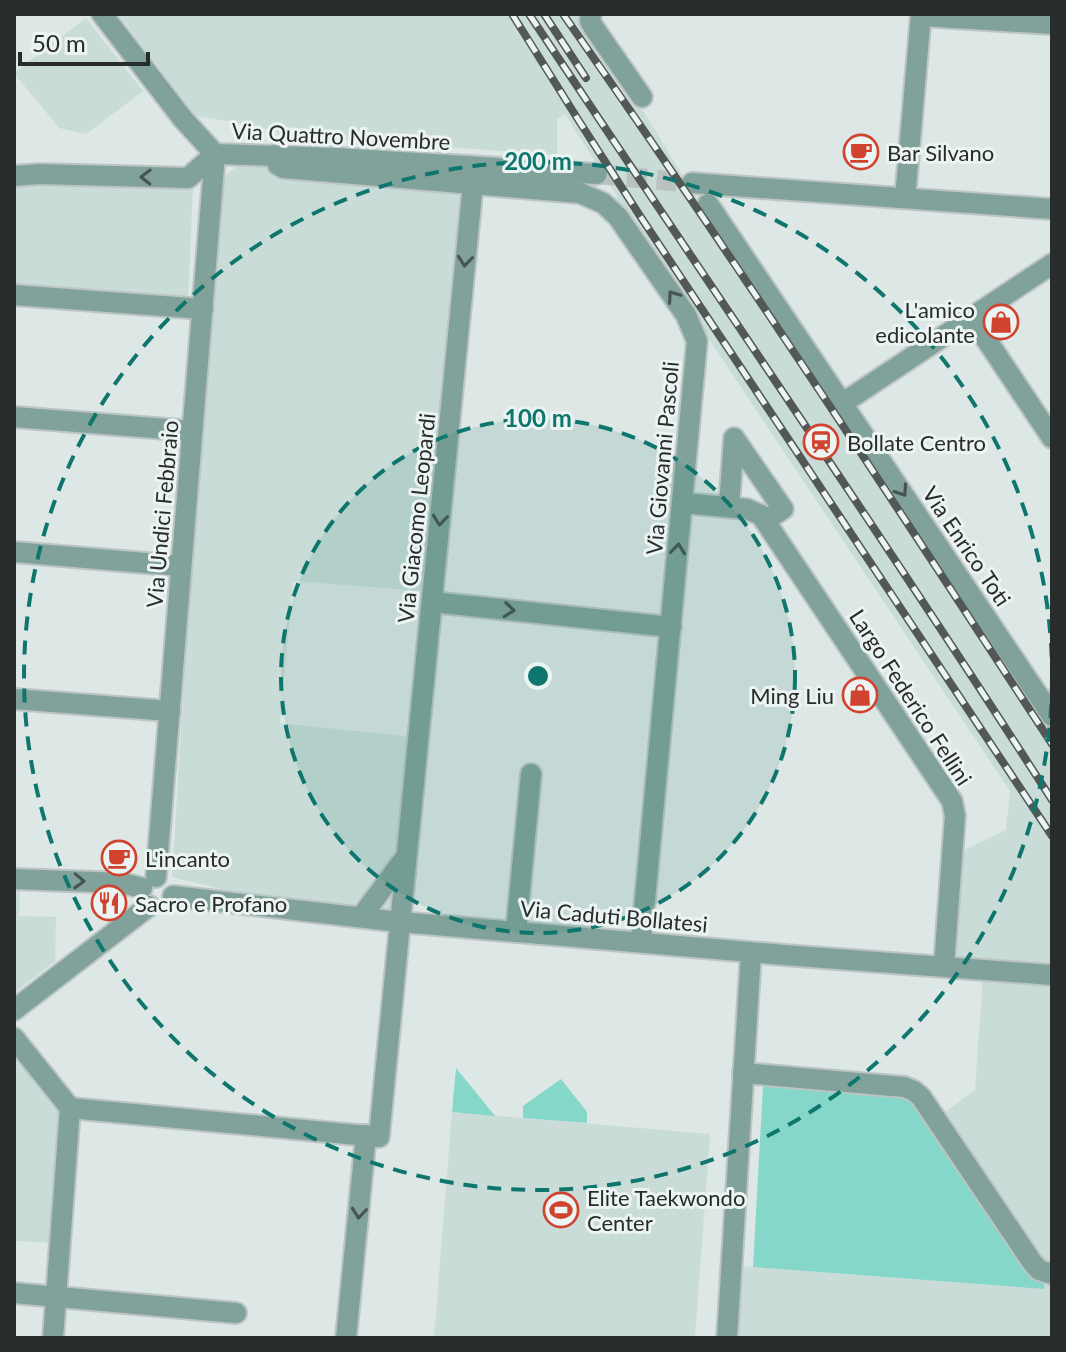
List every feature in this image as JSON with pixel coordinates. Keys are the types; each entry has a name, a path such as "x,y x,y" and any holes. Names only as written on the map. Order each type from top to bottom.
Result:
{"street":[{"name":"Via Quattro Novembre","path":"102,14 183,119 215,154 597,174"},
{"path":"591,14 590,21 594,28 642,97"},
{"path":"906,187 921,15 1052,24"},
{"path":"14,176 188,178 215,154"},
{"name":"Via Undici Febbraio","path":"149,890 157,849 170,711 215,154"},
{"name":"Via Giovanni Pascoli","path":"274,155 278,165 283,168 580,193 603,203 618,217 686,315 697,341 641,942"},
{"name":"Via Giacomo Leopardi","path":"346,1338 400,922 473,183"},
{"path":"692,183 1052,209"},
{"name":"Via Enrico Toti","path":"708,204 1052,716"},
{"path":"843,403 1052,264"},
{"path":"14,295 203,309"},
{"path":"972,318 1052,438"},
{"path":"14,417 192,431"},
{"path":"683,503 754,511 765,521 783,509 734,438 729,506"},
{"name":"Largo Federico Fellini","path":"765,521 952,801 955,816 944,966"},
{"path":"14,552 181,566"},
{"path":"432,602 671,627"},
{"path":"14,699 170,711"},
{"path":"516,932 531,774"},
{"path":"361,917 405,858"},
{"path":"14,879 123,883 149,890"},
{"path":"14,1010 149,890"},
{"name":"Via Caduti Bollatesi","path":"149,890 154,908 166,906 173,896 400,922 751,953 1052,975"},
{"path":"727,1338 751,953"},
{"path":"14,1038 70,1108 53,1338"},
{"path":"743,1073 904,1087 914,1091 1032,1262 1039,1270 1052,1274"},
{"path":"70,1108 372,1136"},
{"path":"14,1293 236,1313"}],"shaded area":[{"path":"118,14 578,14 636,99 699,202 839,403 1052,726 1052,968 955,961 960,852 1006,830 1010,791 617,201 617,196 565,114 557,119 557,155 280,135 258,126 196,116"},
{"path":"86,18 143,91 86,134 59,128 14,73"},
{"path":"239,165 317,166 469,177 424,591 293,581 280,723 412,737 395,915 257,898 172,877 222,178"},
{"path":"14,182 193,187 188,300 14,288"},
{"path":"14,888 20,888 19,916 56,917 55,961 14,993"},
{"path":"983,975 1052,981 1052,1338 736,1338 740,1266 1044,1289 1043,1262 943,1114 975,1090"},
{"path":"14,1049 66,1113 57,1243 14,1241"},
{"path":"452,1112 710,1134 695,1338 434,1338"}],"green space":[{"path":"456,1068 495,1116 452,1112"},
{"path":"561,1079 587,1112 587,1123 523,1118 523,1106"},
{"path":"777,1083 893,1093 915,1102 1037,1279 1044,1283 1044,1289 753,1267 763,1086"}],"tunnel":[{"path":"597,174 692,183"}],"railway":[{"path":"512,14 642,219 1052,836"},
{"path":"529,14 858,504 1052,800"},
{"path":"544,14 586,78"},
{"path":"563,14 749,286 1052,744"}],"place":[{"name":"Bar Silvano","path":"861,152"},
{"name":"L'amico edicolante","path":"1001,322"},
{"name":"Bollate Centro","path":"821,442"},
{"name":"Ming Liu","path":"860,695"},
{"name":"L'incanto","path":"119,858"},
{"name":"Sacro e Profano","path":"109,903"},
{"name":"Elite Taekwondo Center","path":"561,1210"}]}
